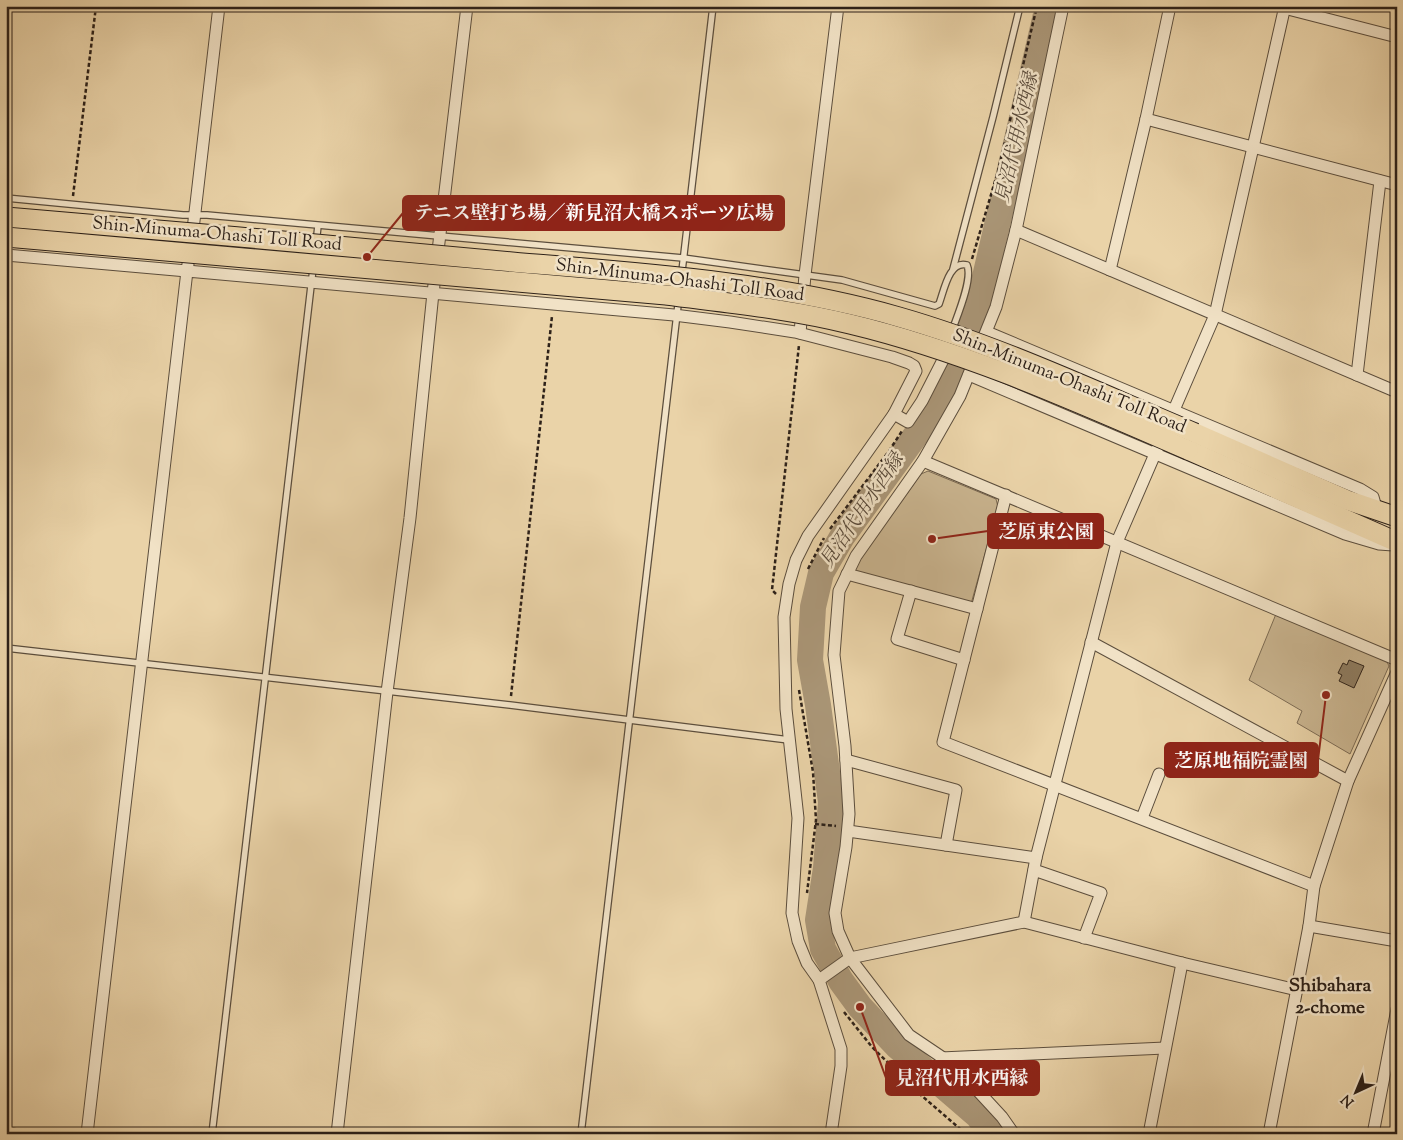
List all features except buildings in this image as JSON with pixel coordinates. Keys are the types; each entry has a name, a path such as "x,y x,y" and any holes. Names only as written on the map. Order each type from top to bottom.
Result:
{"highway":[{"name":"Shin-Minuma-Ohashi Toll Road","path":"6,217 666,276 781,290 882,313 939,330 1006,355 1191,442 1344,508"},
{"name":"Shin-Minuma-Ohashi Toll Road","path":"6,237 666,295 807,315 877,331 988,366 1191,442"},
{"path":"1344,508 1377,511 1397,517"},
{"path":"1344,508 1397,544"}],"street":[{"path":"88,1134 219,6"},
{"path":"337,1134 387,692 410,518 433,294 467,6"},
{"path":"800,334 805,275 838,6"},
{"path":"1014,1134 1002,1116 954,1066 909,1035 850,958 838,931 835,914 843,828 849,814 846,760 834,655 839,591 856,556 923,461 960,396 996,307 1016,230 1063,6"},
{"path":"1110,270 1146,119 1170,6"},
{"path":"1024,922 1036,858 1117,542 1216,315 1285,7 1397,37"},
{"path":"1146,119 1397,185"},
{"path":"1357,375 1380,181"},
{"path":"1016,230 1397,392"},
{"path":"6,255 678,315 800,334 892,357 914,366 916,371 894,414 808,536 796,560 788,584 784,617 786,708 798,818 792,913 798,941 807,963 822,977 841,1050 842,1066 831,1134"},
{"path":"985,336 1360,488 1373,497 1377,511"},
{"path":"894,414 908,422 922,401 945,356 950,356 971,370 1157,454 1345,534 1379,544 1397,544"},
{"path":"923,461 1397,660"},
{"path":"1006,496 943,742 1314,886"},
{"path":"847,574 977,609"},
{"path":"911,591 897,639 964,660"},
{"path":"1091,642 1348,781"},
{"path":"1270,1134 1309,926 1314,886 1348,781 1397,672"},
{"path":"846,760 956,790 946,845"},
{"path":"1142,818 1159,774"},
{"path":"843,828 1036,858"},
{"path":"1034,870 1101,893 1084,938"},
{"path":"822,977 850,958 1024,922 1182,963 1297,990"},
{"path":"1309,926 1397,941"},
{"path":"1149,1134 1182,963"},
{"path":"1374,1134 1397,1009"},
{"path":"941,1058 1165,1048"},
{"path":"6,1133 14,1134"}],"lane":[{"path":"581,1134 713,6"},
{"path":"6,198 183,216 195,215 683,258 842,280 934,306 939,304 952,271 1020,6"},
{"path":"212,1134 318,226"},
{"path":"952,271 956,266 962,264 967,265 969,270 968,280 953,328 985,336"},
{"path":"6,648 631,719 789,740"}],"path":[{"path":"72,204 96,6"},
{"path":"969,270 998,171 1037,6"},
{"path":"510,705 553,304"},
{"path":"787,599 778,596 772,590 800,334"},
{"path":"816,824 843,828"}],"shaded area":[{"path":"928,471 996,499 998,507 971,604 852,570 921,474"},
{"path":"1276,614 1386,660 1389,666 1350,754 1297,723 1302,711 1249,680"}],"waterway":[{"name":"見沼代用水西縁","path":"970,327 982,290 1048,6"},
{"name":"見沼代用水西縁","path":"953,371 926,421 842,537 821,573 813,607 810,660 831,802 826,868 818,920 823,949 841,981 860,1007 898,1047 978,1116 991,1134"}],"place":[{"name":"テニス壁打ち場／新見沼大橋スポーツ広場","path":"367,257"},
{"name":"芝原東公園","path":"932,539"},
{"name":"芝原地福院霊園","path":"1326,695"},
{"name":"見沼代用水西縁","path":"860,1007"}],"district":[{"name":"Shibahara 2-chome","path":"1330,997"}]}
